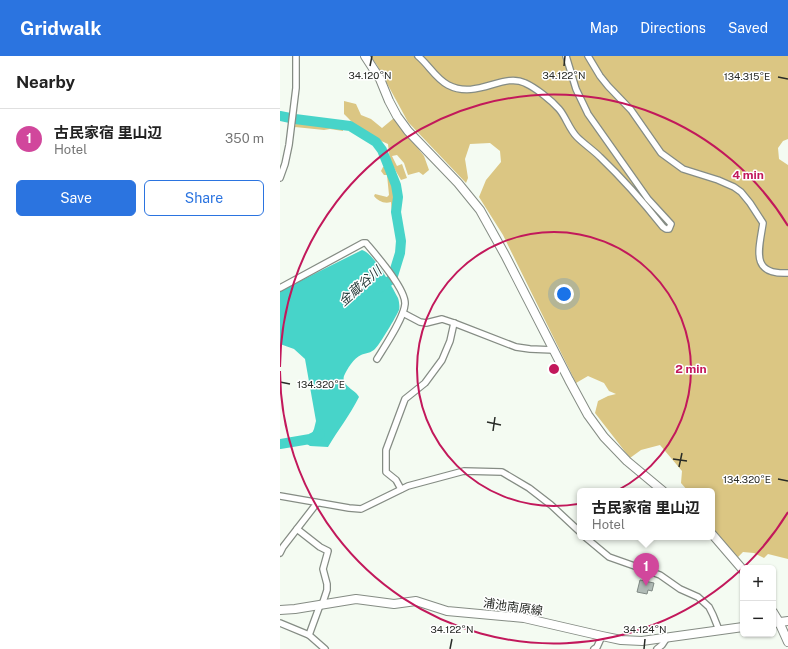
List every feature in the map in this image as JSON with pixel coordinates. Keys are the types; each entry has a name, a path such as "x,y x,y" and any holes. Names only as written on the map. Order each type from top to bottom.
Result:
{"street":[{"path":"280,178 288,155 296,88 296,56"},
{"path":"366,56 380,79 397,116 408,131 458,183 480,210 588,415 604,437 627,461 659,488"},
{"path":"418,56 441,80 459,89 475,90 511,80 524,82 535,88 559,109 576,136 600,157 647,207 663,227 669,229 671,224 648,199 588,114 576,89 566,56"},
{"path":"588,56 600,76 631,110 661,153 683,169 718,180 741,192 763,223 759,250 760,260 765,269 772,273 788,274"},
{"path":"280,288 363,243 366,243 404,294 405,303 404,313 377,359"},
{"path":"404,313 420,322 426,323 442,319 516,347 530,350 554,350"},
{"path":"401,489 396,480 386,472 386,450 405,399 425,383 442,360 450,341 454,323"},
{"path":"280,496 361,509 401,489 464,471 502,472 523,484 550,505 577,529"},
{"path":"280,553 282,547 317,503"},
{"path":"297,529 328,551 323,569 327,590 309,635"},
{"path":"715,537 740,567"},
{"path":"588,540 609,558 660,575 698,598 709,607 714,615 719,630"},
{"name":"浦池南原線","path":"280,610 356,599 394,604 416,602 447,611 524,618 621,640 642,641 666,639 740,627"},
{"path":"788,621 776,622 788,642"},
{"path":"280,623 309,635 325,649"},
{"path":"594,649 597,648 602,636"},
{"path":"657,649 666,639"},
{"path":"315,649 317,643"}],"shaded area":[{"path":"370,56 788,56 788,139 783,141 778,148 779,159 788,165 788,559 768,554 764,558 754,553 743,552 738,557 715,531 715,488 685,488 681,483 682,471 660,445 641,450 630,458 595,413 598,401 616,394 609,391 604,383 588,376 576,383 503,235 479,197 486,180 501,162 500,151 490,143 470,144 465,159 468,178 466,183 408,122 377,65"},
{"path":"344,101 356,104 361,115 371,119 382,128 394,118 424,156 429,170 423,175 419,172 408,175 404,163 397,155 392,156 397,166 402,164 407,178 401,180 390,161 388,144 371,137 350,120 344,114"},
{"path":"296,122 343,127 343,131 295,127"},
{"path":"386,166 395,187 395,219 392,215 391,202 381,202 374,196 375,194 387,197 389,195 387,175 384,175 381,171 383,167"}],"water":[{"path":"362,250 372,257 387,279 398,298 399,310 375,349 361,355 356,359 345,373 345,383 359,397 328,447 310,446 307,444 316,421 305,359 294,349 280,344 280,291"}],"building":[{"path":"640,580 654,583 652,591 648,590 647,594 637,592"}],"waterway":[{"name":"金蔵谷川","path":"280,116 350,126 376,142 382,150 396,185 398,197 396,212 401,241 400,253 392,279 378,289"},
{"name":"金蔵谷川","path":"280,444 310,439 320,434"}],"place":[{"name":"古民家宿 里山辺","path":"646,586"}]}
